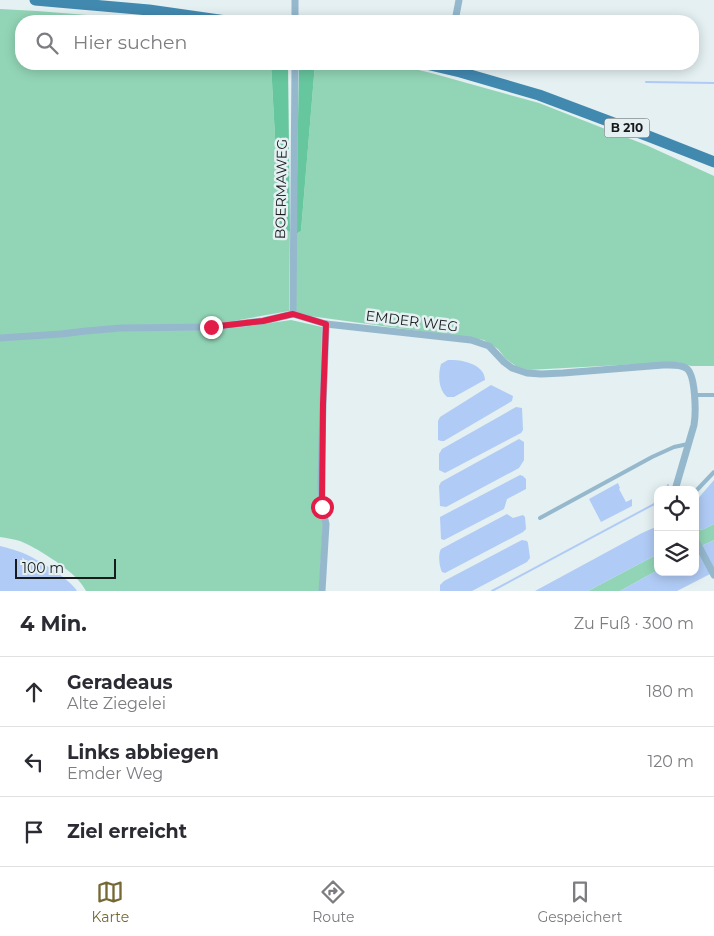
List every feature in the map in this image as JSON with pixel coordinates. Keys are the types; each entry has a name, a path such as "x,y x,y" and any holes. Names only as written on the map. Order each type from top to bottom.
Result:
{"main road":[{"path":"36,0 184,15"},
{"name":"B 210","path":"458,70 566,104 714,162"}],"street":[{"path":"455,15 459,0"},
{"path":"295,1 295,15"},
{"name":"BOERMAWEG","path":"293,314 295,70"},
{"name":"EMDER WEG","path":"0,338 121,328 211,327 263,321 293,314 326,324 471,340 489,346 512,368 527,373 563,373 663,364 675,365 686,368 690,372 694,385 694,421 676,486"},
{"path":"322,591 326,524 322,507 321,484 326,324"},
{"path":"699,546 714,575"}],"lane":[{"path":"694,395 714,394"},
{"path":"540,518 652,457 674,447 688,444"},
{"path":"699,488 714,472"}],"green space":[{"path":"0,9 87,15 15,15 15,70 271,70 280,227 290,232 289,311 211,325 0,335"},
{"path":"271,70 288,70 290,232 280,227"},
{"path":"299,70 314,70 301,231 296,234"},
{"path":"314,70 419,70 539,103 646,145 714,176 714,366 691,366 677,362 528,370 516,366 506,359 498,349 484,340 295,314 296,234 301,231"},
{"path":"291,320 322,327 319,506 323,524 319,591 86,591 81,583 60,564 20,541 0,537 0,341 121,331 211,330"},
{"path":"714,524 714,540 699,547 699,530"},
{"path":"654,556 654,572 620,591 588,591"}],"water":[{"path":"448,360 459,360 477,366 484,375 485,380 454,397 447,397 440,386 439,372 441,364"},
{"path":"491,385 513,396 512,401 444,441 438,440 438,421 440,417"},
{"path":"516,407 522,408 523,430 521,433 445,473 439,470 439,454 442,449"},
{"path":"519,439 524,442 524,460 519,468 446,507 440,506 439,486 441,482"},
{"path":"520,475 526,479 526,489 507,499 504,509 444,540 441,539 440,517"},
{"path":"714,480 714,524 699,530 699,497"},
{"path":"618,483 626,502 632,499 632,506 601,522 589,499"},
{"path":"507,514 513,518 523,515 525,517 526,529 445,573 442,572 439,560 441,549"},
{"path":"654,528 654,556 588,591 535,591"},
{"path":"522,540 528,543 530,558 527,562 472,591 440,591 440,585 444,581"},
{"path":"714,540 714,572 677,591 620,591 654,572 654,576 699,576 699,547"},
{"path":"0,546 23,553 44,564 67,580 77,591 0,591"}],"waterway":[{"path":"646,82 714,83"},
{"path":"492,591 654,504"}],"route":[{"path":"211,327 263,321 293,314 326,324 321,484 322,507"}]}
